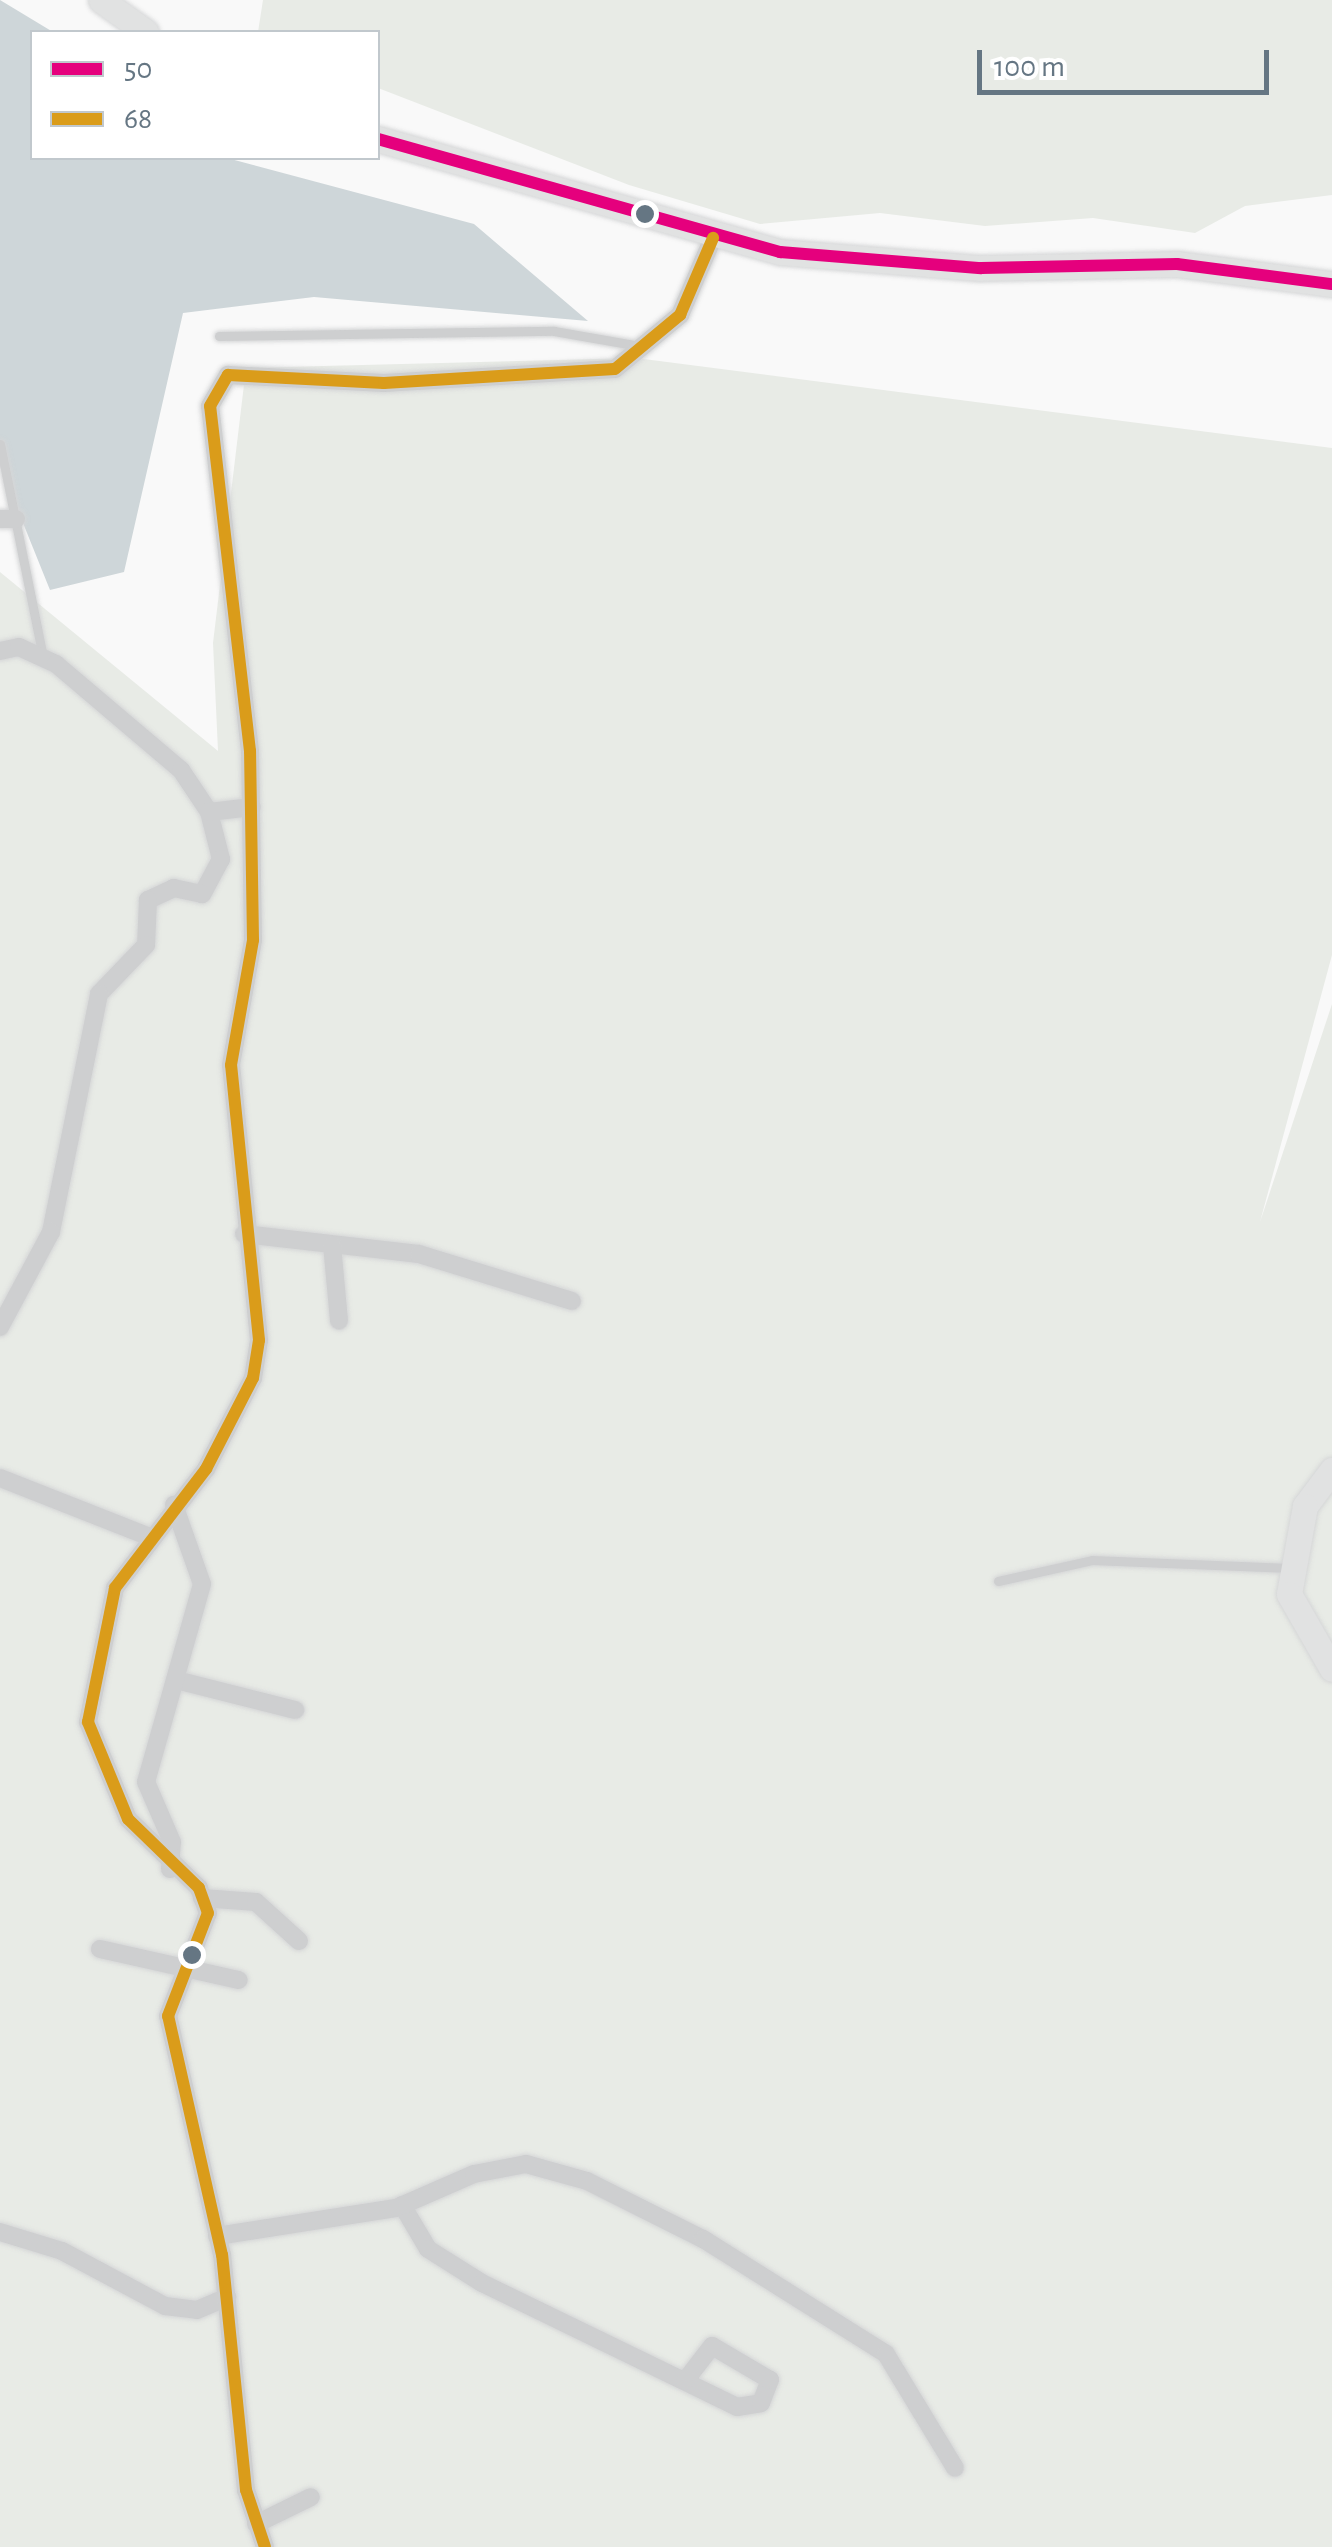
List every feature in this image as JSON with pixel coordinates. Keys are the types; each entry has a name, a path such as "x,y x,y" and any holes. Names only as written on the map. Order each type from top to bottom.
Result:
{"main road":[{"path":"102,0 143,30"},
{"path":"380,141 713,238 854,261 1177,264 1332,284"},
{"path":"1332,1470 1305,1506 1290,1568 1289,1594 1332,1669"}],"street":[{"path":"299,1941 256,1902 202,1898 170,1869 128,1819 88,1722 115,1588 147,1536 206,1469 253,1378 259,1340 244,1234 230,1065 253,940 252,807 245,684 220,543 210,406 218,383 228,375 564,378 615,369 680,315 713,238"},
{"path":"0,651 44,659 181,770 209,812 221,859 215,883 148,900 146,945 99,994 51,1232 0,1327"},
{"path":"209,812 252,807"},
{"path":"244,1234 419,1254 572,1301"},
{"path":"332,1245 339,1321"},
{"path":"0,1478 147,1536"},
{"path":"170,1869 172,1842 146,1782 202,1584 174,1505"},
{"path":"176,1680 294,1710"},
{"path":"202,1898 204,1923 181,1968 168,2016 175,2071 217,2236 256,2524 265,2547"},
{"path":"100,1949 238,1980"},
{"path":"217,2236 402,2205 474,2174 526,2164 605,2190 886,2354 956,2468"},
{"path":"402,2205 428,2250 685,2380 749,2409 770,2380 712,2346 685,2380"},
{"path":"0,2232 62,2251 165,2306 197,2310 228,2298"},
{"path":"256,2524 312,2496"}],"lane":[{"path":"219,336 554,331 645,347"},
{"path":"0,444 8,519 44,659"},
{"path":"998,1581 1092,1560 1290,1568"}],"shaded area":[{"path":"0,0 50,30 30,30 30,160 234,160 474,224 588,321 314,297 183,313 124,572 50,590 0,466"},
{"path":"263,0 1332,0 1332,195 1245,206 1195,233 1093,218 985,226 880,213 760,224 629,185 380,89 380,30 258,30"},
{"path":"636,358 1332,448 1332,955 1260,1222 1332,1004 1332,2547 0,2547 0,572 218,751 213,643 246,368"}],"transit line":[{"name":"50","path":"380,140 780,252 981,268 1177,264 1332,284"},
{"name":"68","path":"265,2547 246,2490 222,2255 168,2016 208,1913 199,1888 128,1819 88,1722 115,1588 206,1469 253,1378 259,1340 231,1065 253,940 250,751 210,406 228,375 384,383 615,369 680,315 713,238"}]}
